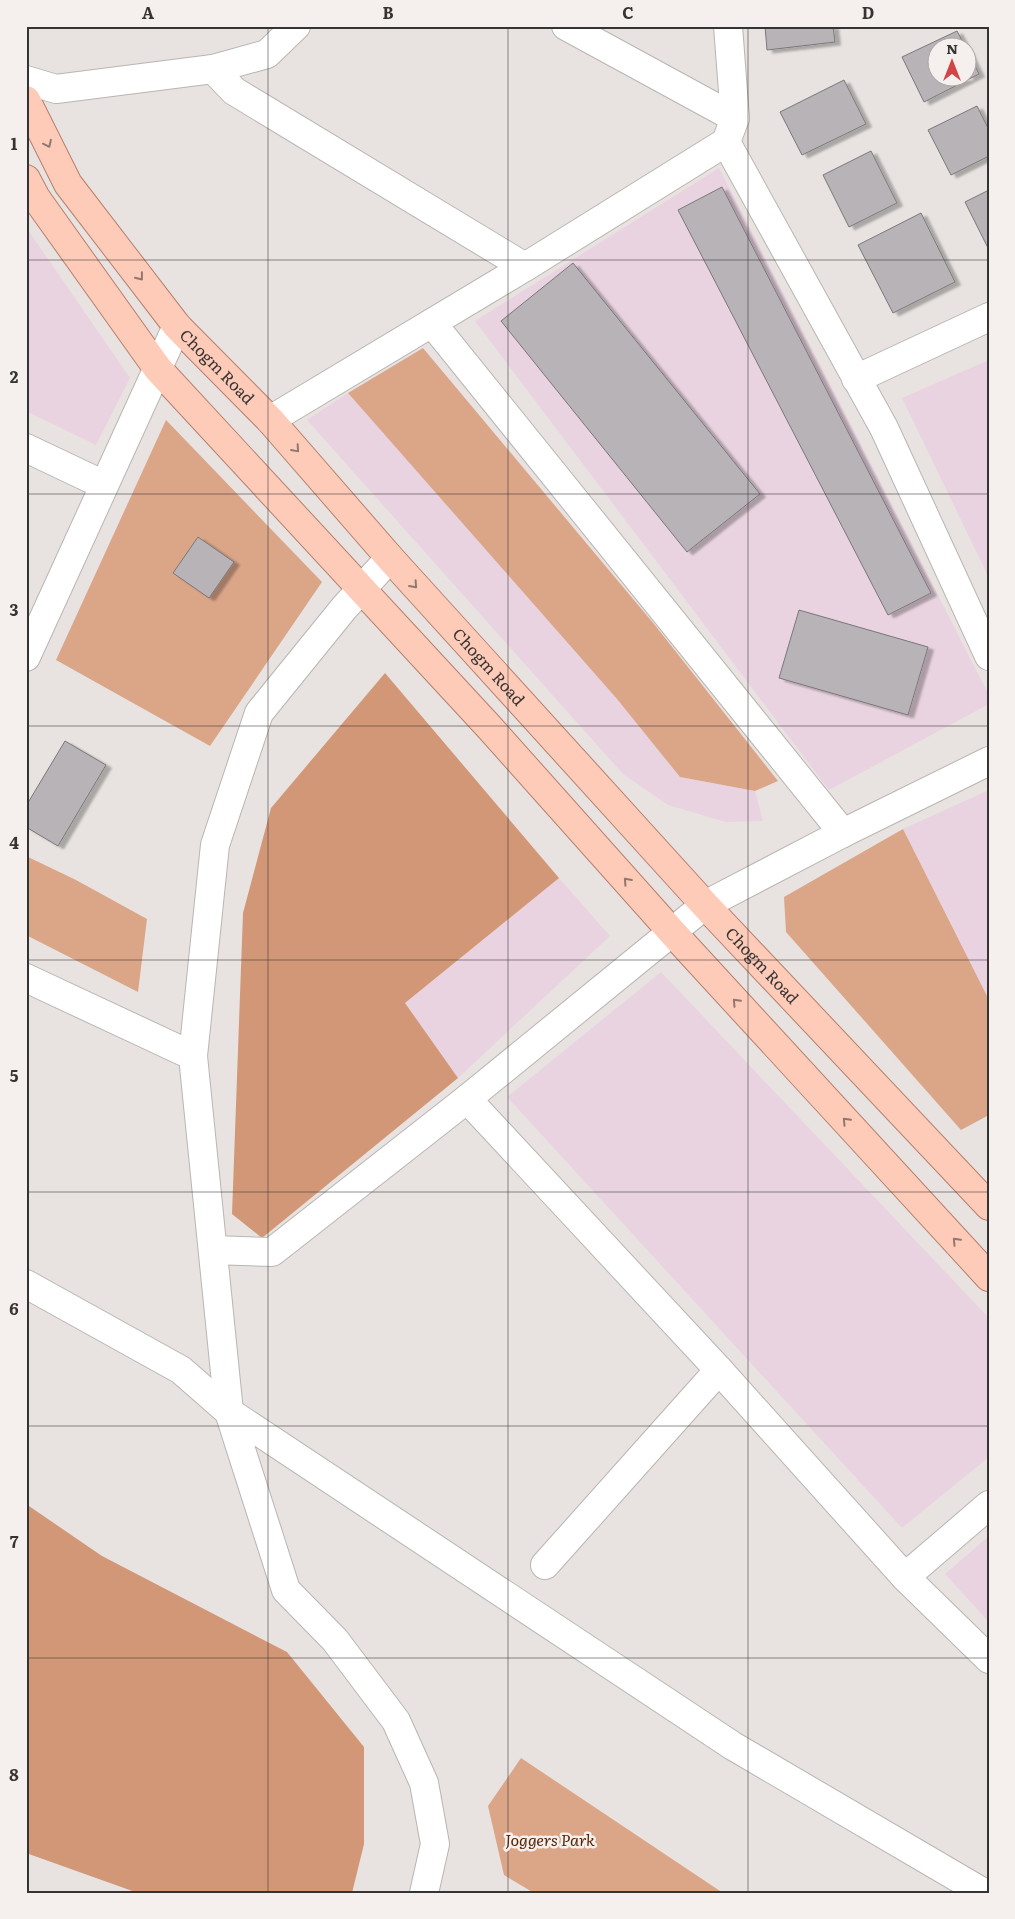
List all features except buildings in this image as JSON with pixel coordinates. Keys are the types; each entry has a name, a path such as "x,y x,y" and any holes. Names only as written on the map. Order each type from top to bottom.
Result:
{"main road":[{"name":"Chogm Road","path":"26,100 68,184 177,326 270,420 390,558 705,905 985,1196"},
{"path":"26,179 36,198 158,369 490,728 672,932 989,1277"}],"street":[{"path":"26,80 56,89 214,69 267,54 296,26"},
{"path":"566,26 730,130"},
{"path":"728,26 730,130 856,380 884,428 989,656"},
{"path":"214,69 234,91 525,266"},
{"path":"270,420 525,266 730,130"},
{"path":"856,380 989,317"},
{"path":"432,323 843,833"},
{"path":"26,657 177,326"},
{"path":"26,448 104,485"},
{"path":"390,558 361,589 259,713 215,845 194,1056 229,1412 286,1590 335,1640 396,1721 424,1783 435,1844 424,1893"},
{"path":"214,1250 272,1252 467,1099 705,905 843,833 989,761"},
{"path":"26,978 194,1056"},
{"path":"467,1099 719,1370 905,1577 989,1659"},
{"path":"26,1284 181,1370 229,1412 733,1746 984,1893"},
{"path":"545,1565 719,1370"},
{"path":"905,1577 989,1505"}],"shaded area":[{"path":"719,168 989,695 989,704 829,790 475,321"},
{"path":"26,227 130,378 96,445 26,411"},
{"path":"989,360 989,578 902,398"},
{"path":"348,393 617,699 680,777 755,791 763,821 726,822 668,805 623,774 307,420"},
{"path":"385,673 559,878 405,1003 458,1078 262,1238 232,1214 243,913 271,808"},
{"path":"989,790 989,1000 903,829"},
{"path":"559,878 610,936 458,1078 405,1003"},
{"path":"661,972 989,1318 989,1457 902,1528 507,1097"},
{"path":"26,1504 102,1556 287,1652 364,1747 364,1844 352,1893 138,1893 26,1853"},
{"path":"989,1536 989,1622 945,1574"}],"green space":[{"path":"423,348 654,624 778,781 755,791 680,777 617,699 348,393"},
{"path":"166,420 322,582 210,746 56,660"},
{"path":"903,829 989,1000 989,1115 961,1130 786,932 784,897"},
{"path":"26,856 76,880 147,919 138,992 26,935"},
{"name":"Joggers Park","path":"521,1758 723,1893 534,1893 504,1875 488,1806"}]}
